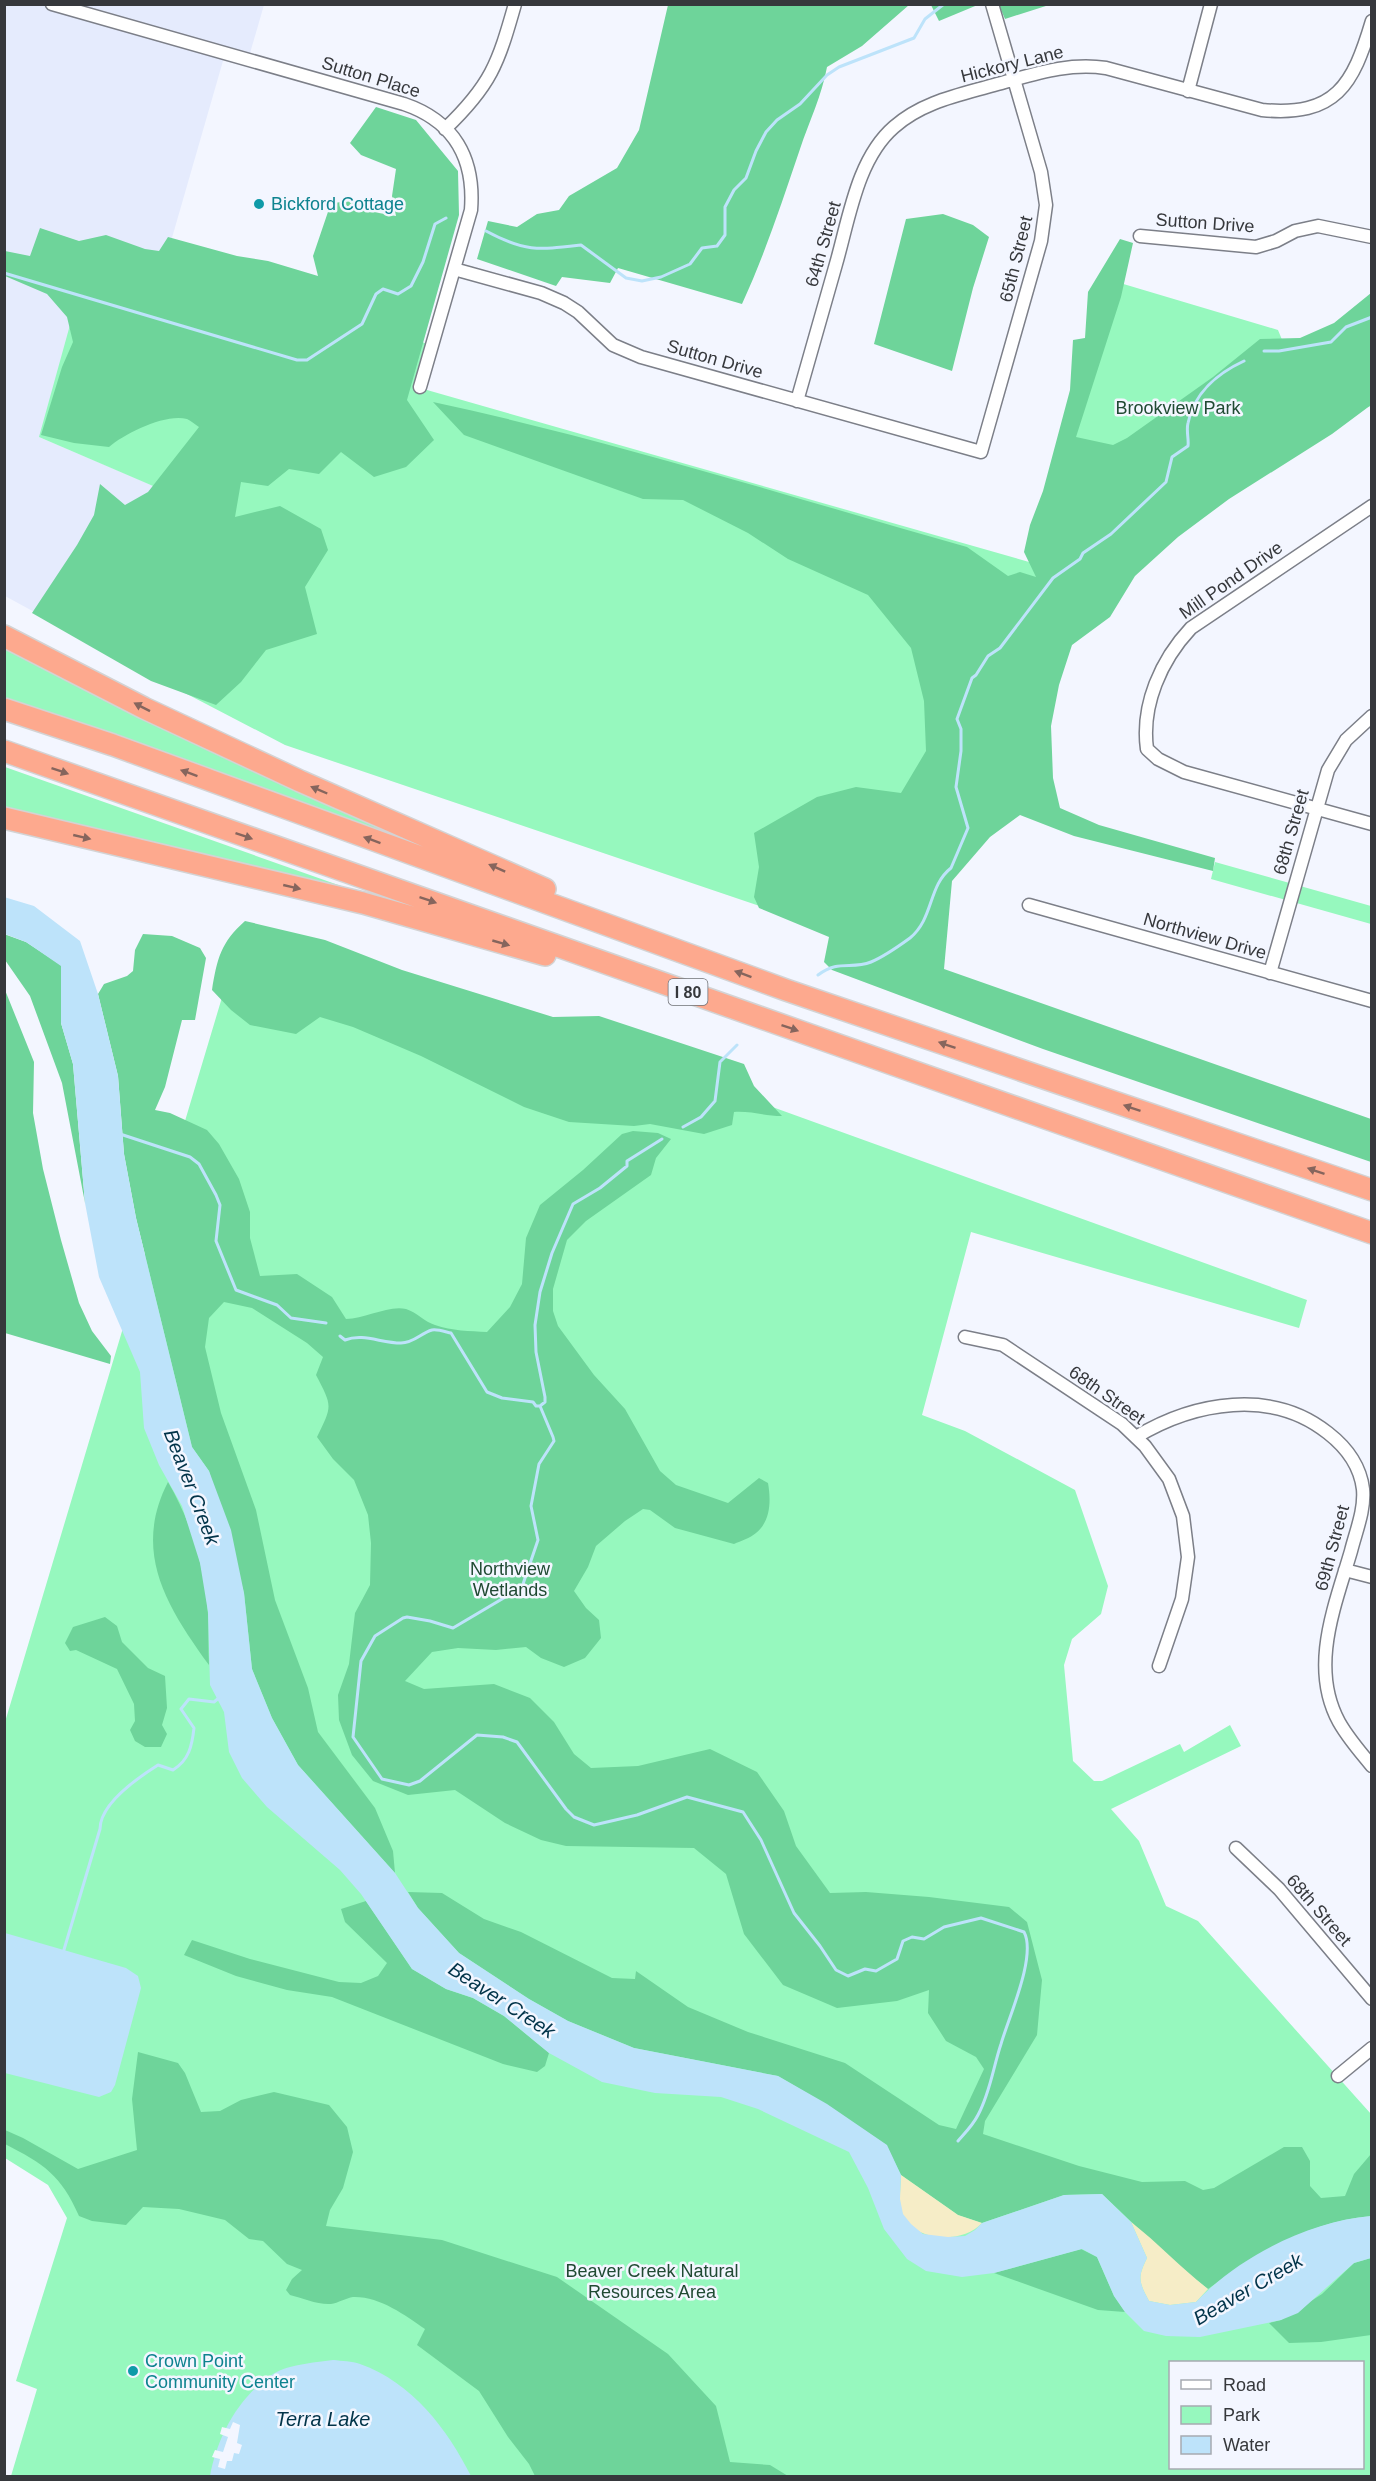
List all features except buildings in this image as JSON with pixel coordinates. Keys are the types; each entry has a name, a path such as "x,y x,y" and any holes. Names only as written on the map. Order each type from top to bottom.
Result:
{"highway":[{"path":"4,636 144,708 300,781 582,906 624,932"},
{"name":"I 80","path":"4,709 113,745 786,990 1371,1190"},
{"name":"I 80","path":"4,751 1371,1233"},
{"path":"4,818 363,903 753,1015"}],"street":[{"name":"Sutton Place","path":"52,4 404,104 433,117 445,129 463,153 470,172 471,210 420,387"},
{"path":"445,129 479,94 490,78 515,4"},
{"name":"65th Street","path":"981,452 1045,224 1045,186 992,4"},
{"path":"1188,91 1211,4"},
{"name":"Hickory Lane","path":"912,113 937,102 1042,71 1088,66 1106,68 1262,110 1288,112 1305,109 1321,103 1336,93 1357,66 1371,21"},
{"name":"64th Street","path":"797,401 859,184 879,145 892,128 912,113"},
{"name":"Sutton Drive","path":"1140,236 1256,247 1276,241 1294,231 1318,226 1338,228 1371,237"},
{"name":"Sutton Drive","path":"454,269 541,293 564,303 578,312 606,340 627,352 981,452"},
{"name":"Mill Pond Drive","path":"1316,809 1184,772 1158,759 1148,749 1145,730 1147,715 1160,673 1179,641 1206,616 1371,506"},
{"name":"68th Street","path":"1270,973 1328,770 1335,755 1352,733 1371,716"},
{"path":"1316,809 1371,824"},
{"name":"Northview Drive","path":"1029,905 1371,1001"},
{"name":"68th Street","path":"965,1337 1004,1345 1122,1424 1159,1462 1169,1479 1183,1516 1187,1538 1186,1578 1182,1599 1159,1666"},
{"name":"69th Street","path":"1137,1437 1168,1419 1191,1412 1238,1405 1282,1408 1318,1425 1347,1451 1354,1462 1363,1490 1360,1517 1325,1649 1326,1687 1338,1721 1371,1766"},
{"path":"1346,1570 1371,1577"},
{"name":"68th Street","path":"1236,1848 1279,1890 1371,1999"},
{"path":"1338,2076 1371,2048"}],"shaded area":[{"path":"4,5 264,5 248,60 225,54 163,269 39,437 189,501 139,669 5,596"}],"green space":[{"path":"931,4 980,4 939,21 931,5"},
{"path":"668,5 909,5 862,46 827,67 819,98 773,228 742,304 618,268 610,283 562,277 556,286 477,259 488,221 517,227 537,214 559,210 569,196 617,168 639,130"},
{"path":"999,5 1049,5 1005,19"},
{"path":"376,107 416,120 458,171 459,215 407,400 434,440 406,467 374,477 341,452 319,474 289,469 268,486 241,482 235,517 280,506 321,529 328,550 305,587 317,634 266,650 241,682 216,705 151,681 32,613 94,515 100,484 125,505 148,492 199,427 187,419 168,419 135,430 109,447 74,443 41,435 62,367 73,342 67,317 47,294 5,276 5,251 30,256 40,228 79,241 106,235 145,249 159,251 168,237 237,256 268,261 318,276 313,256 331,203 355,201 379,213 396,216 392,196 396,169 361,155 350,143"},
{"path":"943,214 973,225 989,237 973,288 952,371 874,344 906,219"},
{"name":"Brookview Park","path":"1120,239 1133,243 1121,297 1076,437 1113,445 1127,438 1213,377 1260,339 1300,338 1334,323 1371,293 1371,405 1332,434 1229,499 1178,537 1135,576 1110,617 1072,645 1059,685 1051,726 1053,778 1060,808 1099,825 1215,858 1213,871 1074,836 1020,815 990,837 952,881 944,969 1371,1119 1371,1162 1043,1049 832,970 824,962 829,937 759,908 754,897 759,867 754,833 817,797 856,787 901,793 926,751 924,701 911,648 868,595 788,559 748,533 683,500 643,499 464,435 433,402 501,417 702,470 967,547 1008,576 1020,572 1036,577 1024,552 1070,390 1073,340 1085,338 1088,292"},
{"name":"Brookview Park","path":"91,249 432,345 420,388 1029,562 1110,280 1278,330 1285,347 1371,323 1371,406 1325,429 1084,598 962,796 916,959 285,745 139,669 188,501 39,437"},
{"path":"5,646 389,829 387,833 5,698"},
{"path":"5,767 361,893 5,808"},
{"path":"1215,862 1371,906 1371,924 1211,879"},
{"path":"245,921 325,940 402,970 553,1017 599,1016 744,1064 754,1086 782,1116 734,1112 732,1125 704,1134 650,1124 634,1126 569,1122 524,1107 421,1056 353,1027 320,1017 296,1034 250,1025 231,1010 212,990 221,952 230,936"},
{"path":"4,934 26,942 61,965 61,1023 73,1064 85,1203 62,1083 30,996 5,960"},
{"path":"143,934 172,936 200,948 206,958 195,1020 182,1020 165,1087 155,1110 170,1113 207,1130 219,1144 239,1179 250,1212 250,1238 260,1276 297,1274 332,1297 346,1319 399,1308 410,1310 431,1324 441,1327 487,1332 510,1307 522,1284 526,1238 540,1205 622,1134 633,1131 658,1133 671,1139 656,1158 651,1175 586,1221 567,1240 553,1289 553,1311 558,1326 594,1375 625,1409 660,1471 676,1485 728,1503 759,1478 768,1483 769,1490 769,1510 765,1523 754,1535 734,1544 675,1528 650,1510 643,1509 596,1546 588,1567 574,1591 586,1608 599,1620 601,1638 585,1658 564,1667 541,1658 526,1647 496,1650 458,1648 432,1652 405,1681 424,1689 494,1684 530,1698 554,1722 574,1754 591,1768 638,1766 710,1749 757,1772 784,1811 796,1846 830,1893 866,1892 1009,1907 1027,1922 1042,1980 1037,2035 985,2121 983,2134 1079,2166 1142,2182 1185,2181 1203,2190 1214,2188 1284,2147 1302,2147 1310,2161 1310,2186 1321,2198 1345,2196 1354,2174 1371,2154 1371,2216 1348,2219 1305,2232 1246,2263 1208,2289 1167,2255 1102,2194 1064,2195 982,2223 958,2215 901,2175 886,2145 827,2105 778,2076 634,2048 568,2021 529,1999 459,1953 418,1908 408,1892 442,1893 484,1919 521,1932 612,1978 635,1979 636,1971 688,2007 748,2032 845,2063 939,2125 956,2129 984,2069 976,2057 946,2041 928,2013 929,1990 897,2001 837,2008 783,1985 744,1934 726,1874 694,1848 566,1846 541,1840 505,1823 455,1790 408,1795 373,1781 352,1755 339,1720 338,1695 349,1664 355,1613 370,1585 371,1543 368,1515 354,1480 333,1459 317,1437 329,1406 316,1375 323,1357 307,1343 252,1308 224,1302 209,1318 205,1347 221,1413 256,1510 275,1600 308,1688 318,1732 375,1808 393,1851 395,1873 298,1765 272,1718 252,1669 244,1593 209,1471 192,1447 136,1218 124,1154 118,1076 98,994 104,984 127,976 133,971 135,950"},
{"name":"Northview Wetlands","path":"241,934 581,1038 1307,1300 1299,1328 971,1232 922,1415 965,1431 1075,1490 1108,1586 1101,1614 1072,1639 1064,1665 1073,1761 1094,1781 1102,1781 1180,1744 1184,1752 1230,1725 1241,1746 1111,1809 1139,1841 1166,1906 1198,1921 1371,2114 1371,2476 11,2476 37,2389 16,2381 67,2218 48,2185 5,2158 5,1722"},
{"path":"5,990 34,1062 33,1113 43,1169 61,1240 79,1303 92,1331 111,1356 110,1364 5,1333"},
{"path":"168,1482 184,1513 196,1545 204,1579 208,1614 209,1665 180,1622 159,1578 154,1555 153,1532 158,1508"},
{"path":"105,1617 117,1626 122,1642 148,1668 165,1676 167,1708 162,1725 167,1734 161,1747 145,1747 135,1741 130,1730 135,1721 134,1704 117,1669 76,1650 70,1651 65,1643 73,1627"},
{"path":"366,1901 412,1969 446,1989 473,1998 504,2016 549,2053 545,2066 537,2072 503,2064 332,1997 287,1990 236,1976 184,1955 192,1940 250,1959 339,1982 361,1983 378,1976 387,1963 345,1922 341,1909"},
{"path":"138,2052 178,2063 185,2073 201,2112 220,2111 241,2100 274,2092 329,2105 347,2127 353,2152 343,2188 330,2210 326,2226 442,2240 557,2277 668,2354 716,2406 730,2462 770,2465 788,2476 535,2476 479,2391 417,2345 425,2329 400,2312 382,2303 363,2298 353,2297 326,2304 290,2295 286,2290 292,2279 302,2270 287,2264 263,2241 249,2239 225,2220 179,2209 143,2207 126,2225 92,2221 79,2216 65,2190 50,2172 5,2144 5,2130 78,2169 137,2150 132,2099"},
{"path":"1081,2249 1097,2257 1114,2296 1125,2312 1098,2310 994,2273"},
{"path":"1371,2258 1371,2335 1321,2342 1289,2343 1269,2323 1281,2320 1322,2294 1354,2263"}],"sand":[{"path":"901,2175 958,2215 982,2223 974,2230 952,2237 928,2235 917,2230 908,2223 902,2213"},
{"path":"1131,2222 1208,2289 1196,2302 1170,2305 1149,2301 1140,2280 1147,2258"}],"water":[{"name":"Beaver Creek","path":"4,897 34,906 80,941 98,994 118,1076 124,1154 136,1218 192,1447 209,1471 231,1530 244,1593 252,1669 272,1718 298,1765 395,1873 418,1908 459,1953 529,1999 568,2021 634,2048 778,2076 827,2104 887,2145 901,2175 900,2199 903,2214 923,2234 948,2237 965,2236 982,2223 1064,2195 1102,2194 1131,2222 1147,2258 1140,2280 1149,2301 1170,2305 1196,2302 1232,2270 1276,2244 1324,2225 1348,2219 1371,2216 1371,2258 1354,2263 1298,2313 1281,2320 1200,2337 1166,2336 1144,2331 1125,2312 1114,2296 1097,2257 1082,2249 994,2273 962,2277 926,2271 907,2259 884,2229 868,2188 849,2152 758,2109 721,2097 655,2093 602,2082 549,2053 504,2016 473,1998 446,1989 412,1969 361,1894 340,1870 267,1807 242,1778 229,1752 224,1712 210,1685 208,1612 200,1563 182,1506 159,1465 144,1428 140,1372 99,1277 85,1203 73,1064 61,1023 61,966 26,942 5,934"},
{"path":"5,1933 126,1968 138,1976 141,1988 115,2085 111,2092 99,2097 5,2073"},
{"name":"Terra Lake","path":"333,2360 357,2363 379,2372 412,2395 451,2441 471,2476 210,2476 223,2434 230,2420 258,2385 284,2369"}],"pier":[{"path":"233,2422 240,2425 237,2443 242,2445 239,2454 234,2453 232,2461 227,2461 225,2469 218,2467 220,2459 212,2457 215,2450 223,2452 228,2437 220,2434 222,2427 230,2429"}],"waterway":[{"path":"486,231 511,243 532,248 581,245 626,278 642,281 661,277 690,264 702,248 717,246 725,235 725,207 734,190 746,178 766,132 777,120 800,104 827,75 839,67 914,38 925,19 944,4"},
{"path":"4,273 297,360 307,360 362,324 376,294 383,289 398,294 411,286 423,262 435,224 446,218"},
{"path":"1264,351 1279,351 1331,342 1346,327 1372,317"},
{"path":"818,975 832,967 871,962 910,938 918,930 938,884 951,868 968,828 956,787 961,751 961,729 957,719 972,678 988,656 1000,648 1053,578 1111,534 1166,482 1172,457 1188,446 1187,426 1196,402 1216,378 1244,361"},
{"path":"683,1127 701,1117 715,1101 720,1062 737,1045"},
{"path":"120,1134 190,1157 199,1164 220,1205 216,1241 236,1290 277,1305 291,1318 326,1323"},
{"path":"540,1406 545,1402 536,1352 535,1325 540,1292 552,1253 573,1204 600,1188 627,1166 627,1161 662,1139"},
{"path":"340,1336 345,1340 365,1338 401,1343 432,1330 451,1333 487,1392 502,1398 533,1402 536,1406 540,1406 554,1441 539,1464 531,1506 538,1540 522,1587 453,1628 430,1621 403,1618 375,1636 361,1661 353,1737 382,1779 409,1785 420,1781 477,1735 503,1737 517,1742 574,1817 594,1825 637,1815 687,1797 743,1812 761,1840 794,1913 836,1970 848,1976 865,1969 876,1971 897,1959 903,1941 912,1937 924,1939 944,1927 981,1918 1024,1932 1027,1956 1020,1988 982,2107 969,2129 958,2141"},
{"path":"63,1953 106,1810 122,1792 158,1765 173,1770 183,1762 191,1747 194,1728 181,1709 189,1699 214,1702 220,1697"}],"place":[{"name":"Bickford Cottage","path":"259,204"},
{"name":"Crown Point Community Center","path":"133,2371"}],"park label":[{"name":"Beaver Creek Natural Resources Area","path":"652,2281"}]}
